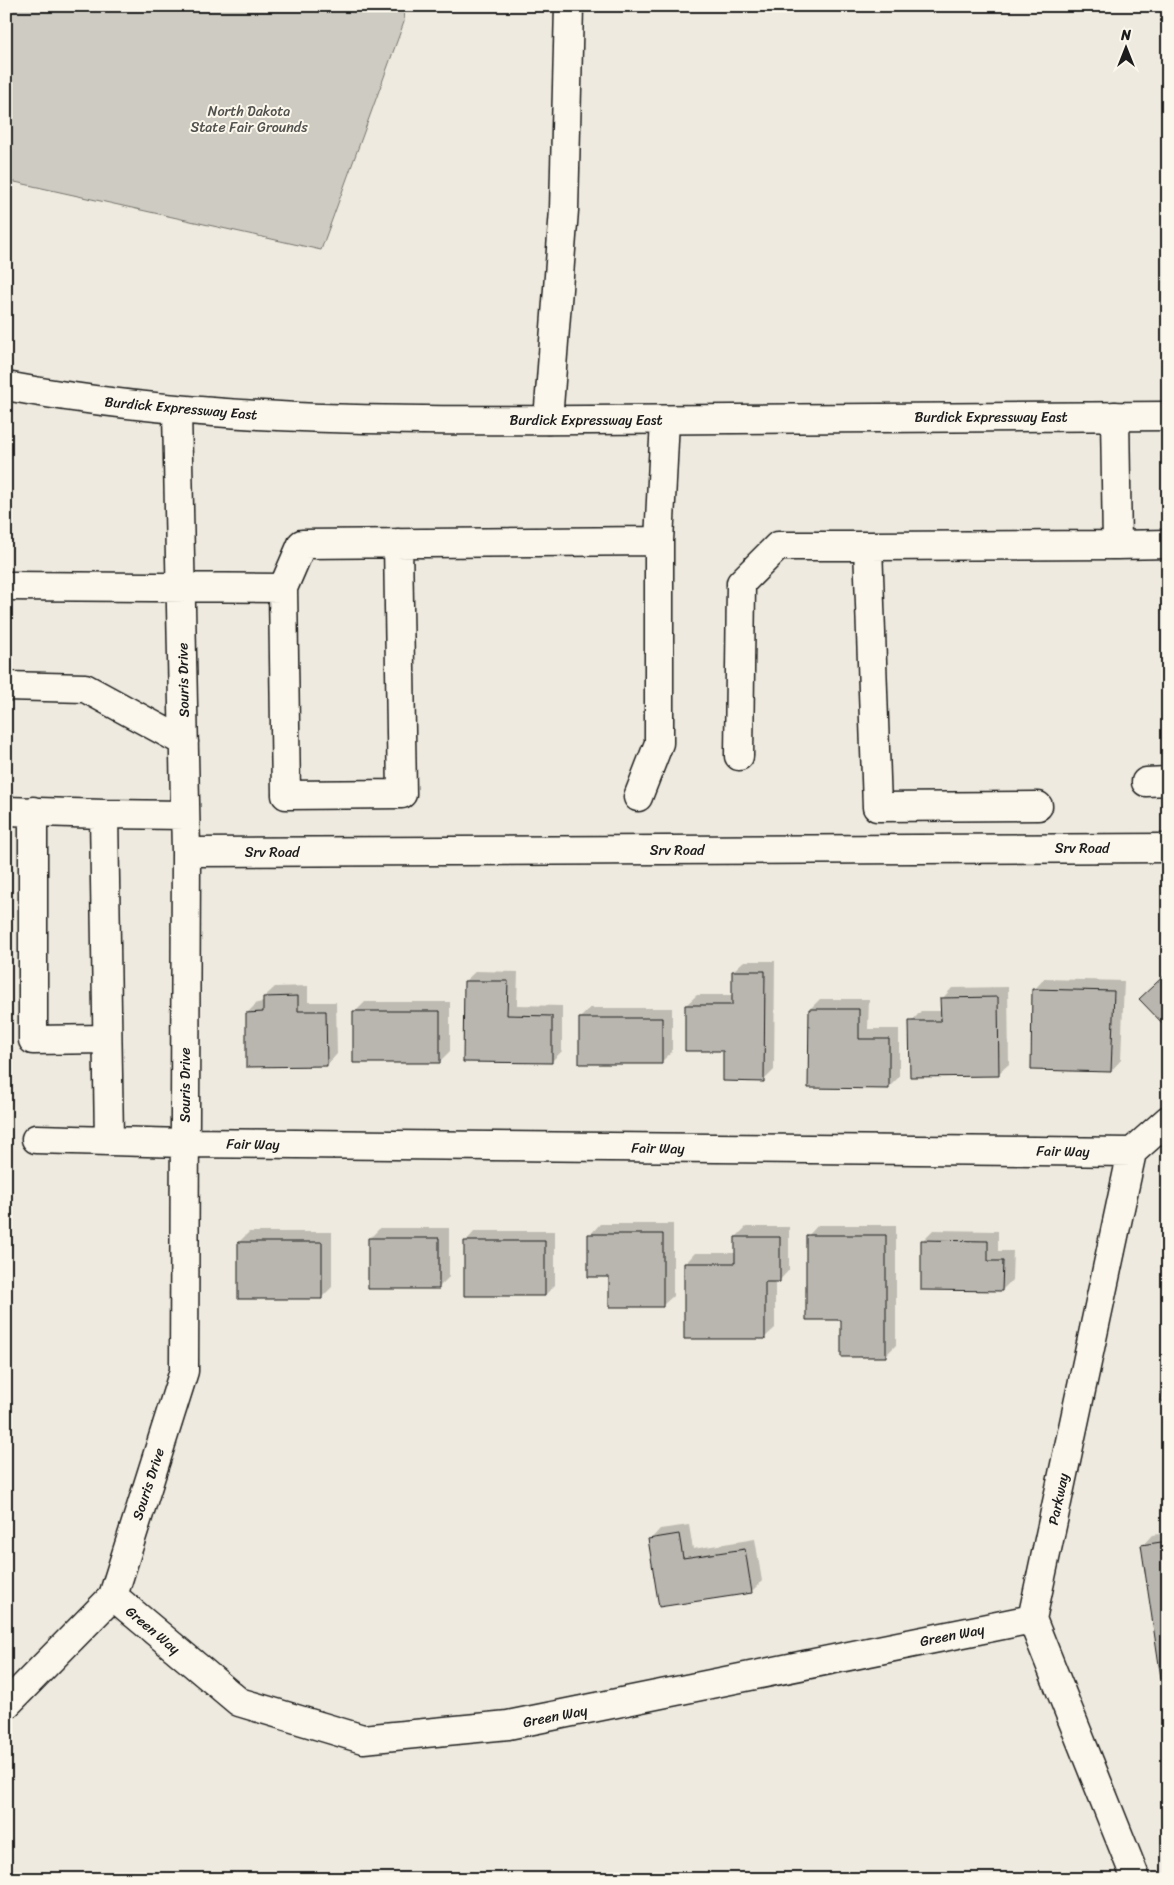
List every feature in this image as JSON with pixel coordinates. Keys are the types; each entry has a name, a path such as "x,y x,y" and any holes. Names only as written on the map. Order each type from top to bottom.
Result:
{"street":[{"path":"548,420 564,210 569,6"},
{"name":"Burdick Expressway East","path":"6,386 62,396 178,410 329,418 665,420 1168,416"},
{"name":"Souris Drive","path":"6,1705 113,1596 184,1371 186,852 178,410"},
{"path":"1115,416 1117,545"},
{"path":"638,797 659,743 659,541 665,420"},
{"path":"398,543 402,794 286,795 283,588 302,544 398,543 659,541"},
{"path":"739,756 741,583 778,546 1168,544"},
{"path":"868,546 877,807 1038,806"},
{"path":"6,586 283,588"},
{"path":"6,686 85,688 184,742"},
{"path":"6,811 185,815"},
{"path":"33,812 33,1040 107,1039"},
{"path":"104,814 109,1141"},
{"name":"Srv Road","path":"186,852 1168,848"},
{"path":"1132,1152 1168,1120"},
{"name":"Fair Way","path":"36,1140 1132,1152"},
{"name":"Parkway","path":"1032,1619 1132,1152"},
{"name":"Green Way","path":"113,1596 239,1702 363,1739 508,1725 1032,1619"},
{"path":"1032,1619 1136,1879"}],"green space":[{"name":"North Dakota State Fair Grounds","path":"6,6 403,6 404,22 321,250 6,180"}],"building":[{"path":"732,971 765,971 764,1082 723,1081 723,1051 685,1051 685,1005 732,1005"},
{"path":"1168,972 1168,1029 1139,999"},
{"path":"464,981 508,981 507,1015 552,1016 552,1063 463,1062"},
{"path":"1032,989 1114,991 1111,1072 1031,1070"},
{"path":"298,996 298,1011 326,1011 327,1066 246,1067 246,1013 263,1012 263,997"},
{"path":"998,997 999,1076 910,1077 909,1021 941,1021 940,998"},
{"path":"809,1009 859,1009 859,1039 889,1039 889,1089 808,1088"},
{"path":"353,1011 440,1011 440,1063 353,1063"},
{"path":"579,1018 662,1018 662,1064 579,1064"},
{"path":"588,1234 663,1234 663,1307 609,1307 609,1277 588,1277"},
{"path":"806,1235 886,1235 886,1357 841,1357 841,1320 806,1320"},
{"path":"735,1237 780,1237 780,1282 765,1282 765,1339 684,1339 684,1263 735,1263"},
{"path":"368,1238 439,1238 439,1289 368,1289"},
{"path":"921,1240 988,1241 988,1261 1003,1261 1002,1291 921,1290"},
{"path":"464,1241 545,1241 545,1296 464,1296"},
{"path":"238,1242 322,1242 322,1299 238,1299"},
{"path":"1165,1378 1168,1378 1168,1402 1161,1401"},
{"path":"1168,1436 1168,1458 1165,1457"},
{"path":"679,1534 683,1558 745,1549 752,1593 659,1607 648,1539"},
{"path":"1168,1541 1168,1677 1161,1678 1141,1545"}]}
